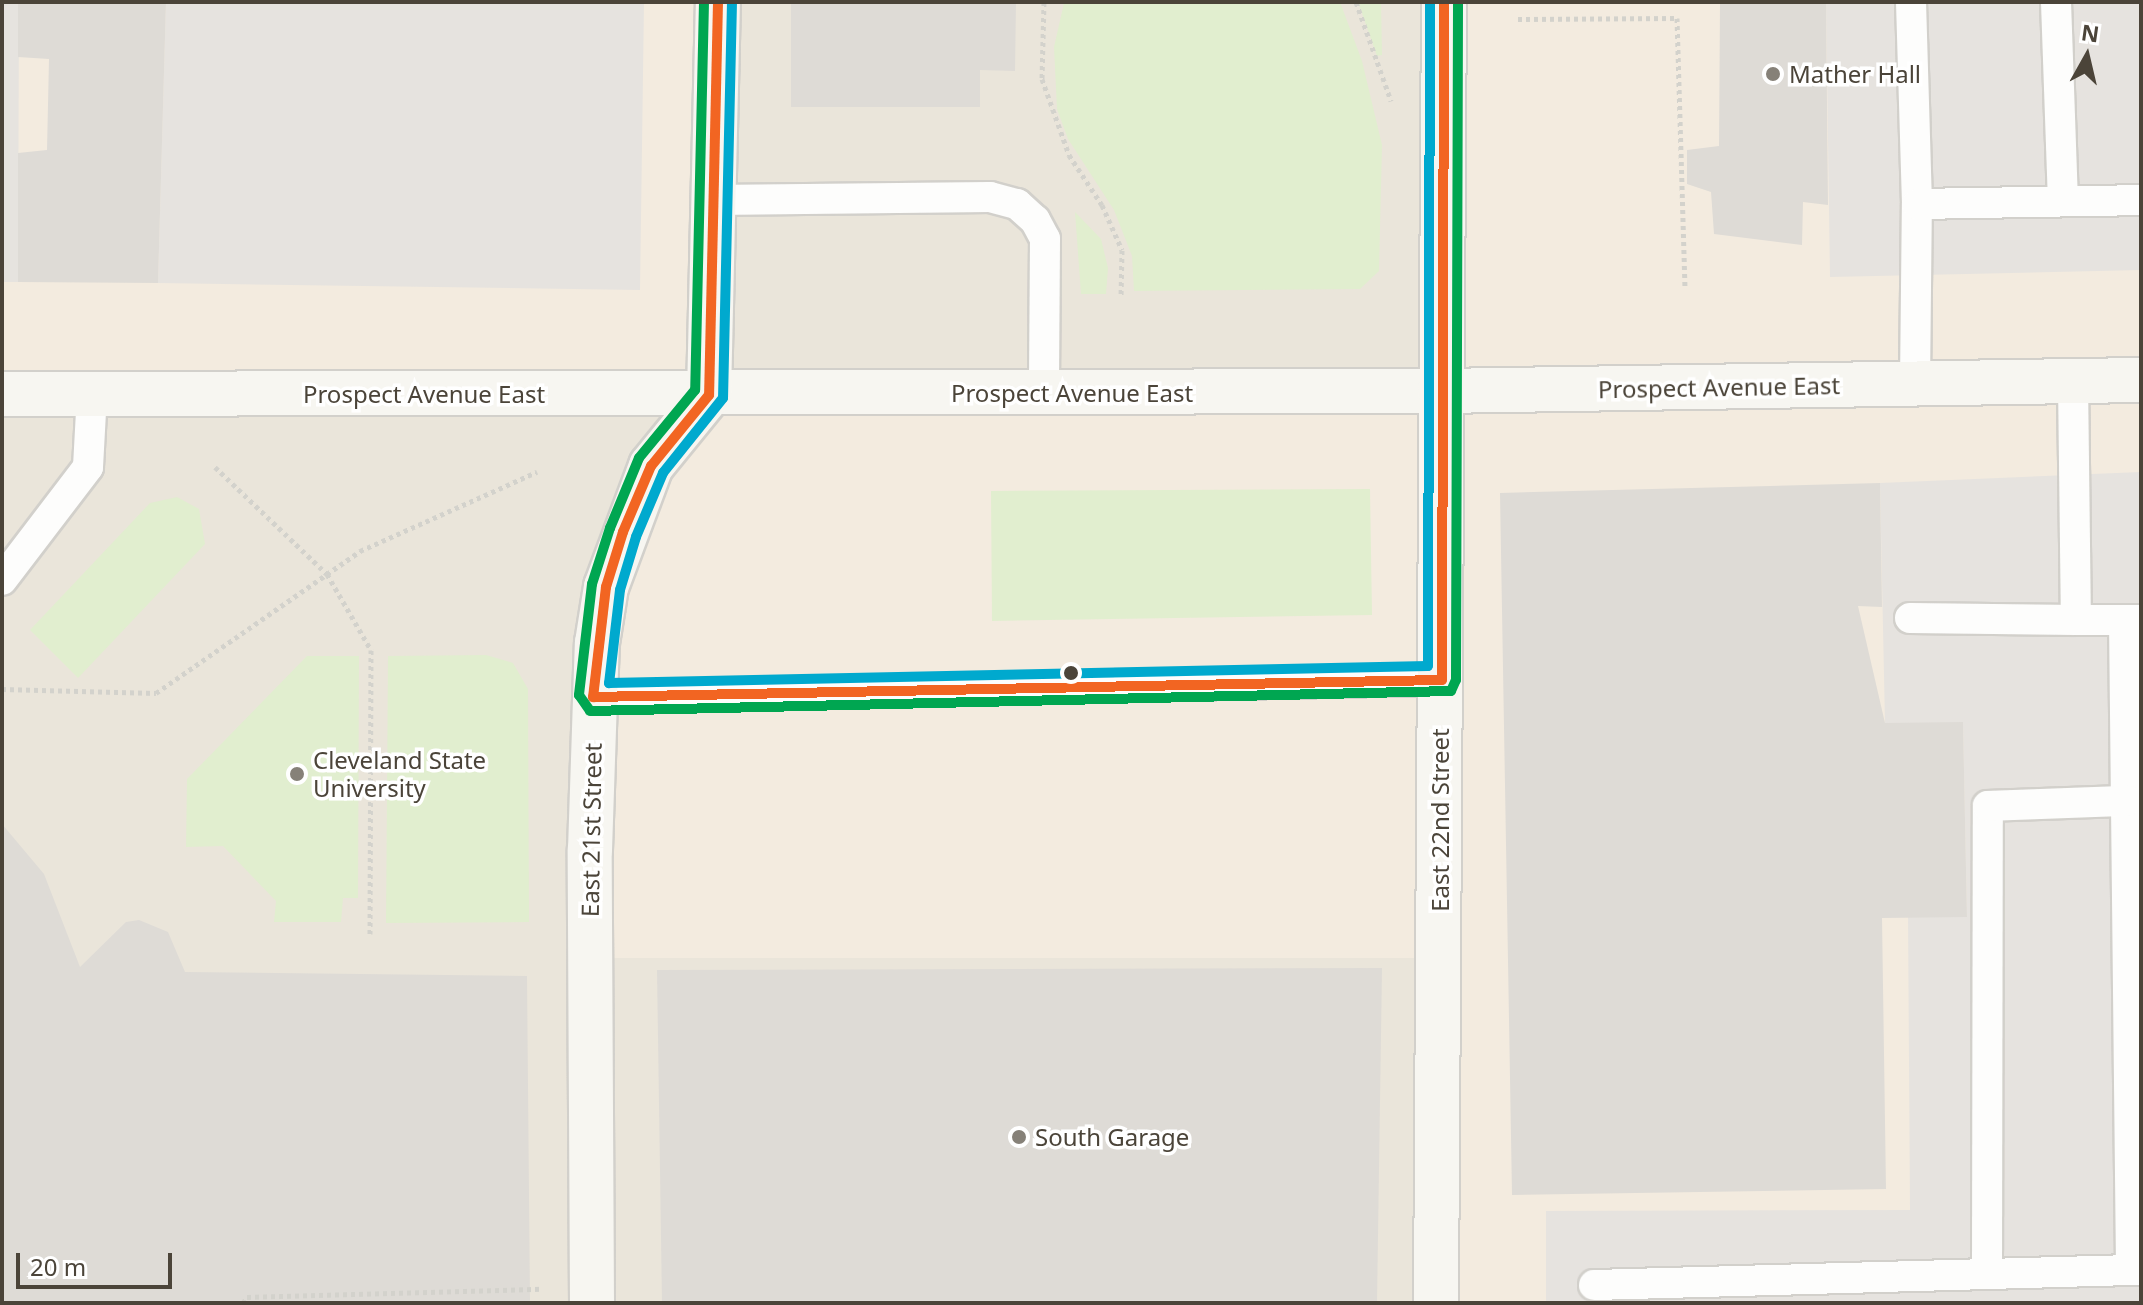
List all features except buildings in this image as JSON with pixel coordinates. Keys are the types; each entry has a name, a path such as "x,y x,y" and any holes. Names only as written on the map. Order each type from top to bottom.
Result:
{"street":[{"path":"709,395 718,2"},
{"name":"East 22nd Street","path":"1436,1303 1444,2"},
{"name":"Prospect Avenue East","path":"2,394 709,395 1440,391 2141,380"},
{"name":"East 21st Street","path":"592,1303 593,697 606,587 623,532 651,466 709,395"}],"lane":[{"path":"1911,2 1917,204 1915,384"},
{"path":"2056,2 2063,201"},
{"path":"713,200 990,197 1017,204 1035,220 1045,239 1044,393"},
{"path":"1917,204 2141,200"},
{"path":"2073,381 2076,620"},
{"path":"2,580 88,467 92,392"},
{"path":"1594,1285 2136,1270 2127,801 2133,620 1910,618"},
{"path":"593,697 1442,680"},
{"path":"1987,1274 1988,806 2127,801"}],"path":[{"path":"1044,2 1042,79 1069,155 1102,205 1122,250 1121,296"},
{"path":"1356,2 1391,101"},
{"path":"1518,19 1677,18 1685,286"},
{"path":"215,467 327,574 371,650 370,934"},
{"path":"2,689 156,693 360,551 537,472"},
{"path":"243,1303 247,1297 544,1289"}],"shaded area":[{"path":"2,2 2141,2 2141,1303 1434,1303 1439,958 590,958 2,394"},
{"path":"2,2 19,2 18,282 2,282"},
{"path":"166,2 644,2 640,290 158,283"},
{"name":"Cleveland State University","path":"718,2 1444,2 1440,391 709,395 623,532 591,958 1439,958 1434,1303 2,1303 2,394 708,395"},
{"path":"1826,2 2141,2 2141,270 1830,277"},
{"path":"2141,472 2141,1303 1546,1303 1546,1211 1910,1210 1908,914 1967,916 1963,723 1885,723 1880,483"}],"green space":[{"path":"1340,2 1362,61 1382,145 1379,271 1360,289 1134,291 1132,256 1114,210 1068,139 1057,109 1054,47 1064,3"},
{"path":"1358,2 1381,2 1382,55 1377,56"},
{"path":"1075,212 1101,239 1108,268 1106,294 1081,294"},
{"path":"1370,489 1372,615 992,621 991,491"},
{"path":"177,497 199,509 205,544 78,678 30,630 150,503"},
{"path":"486,655 513,663 528,689 529,922 386,923 388,656"},
{"path":"307,656 359,656 358,898 343,898 341,922 274,922 276,901 223,846 186,847 187,779"}],"transit line":[{"path":"704,2 695,390 639,458 610,528 592,584 579,695 590,711 1451,691 1456,680 1458,2"},
{"path":"718,2 709,395 651,466 623,532 606,587 593,697 1442,680 1444,2"},
{"path":"732,2 723,398 663,473 636,537 620,590 609,683 1428,666 1430,2"}],"place":[{"name":"Mather Hall","path":"1773,74"},
{"name":"Cleveland State University","path":"297,774"},
{"name":"South Garage","path":"1019,1137"}]}
